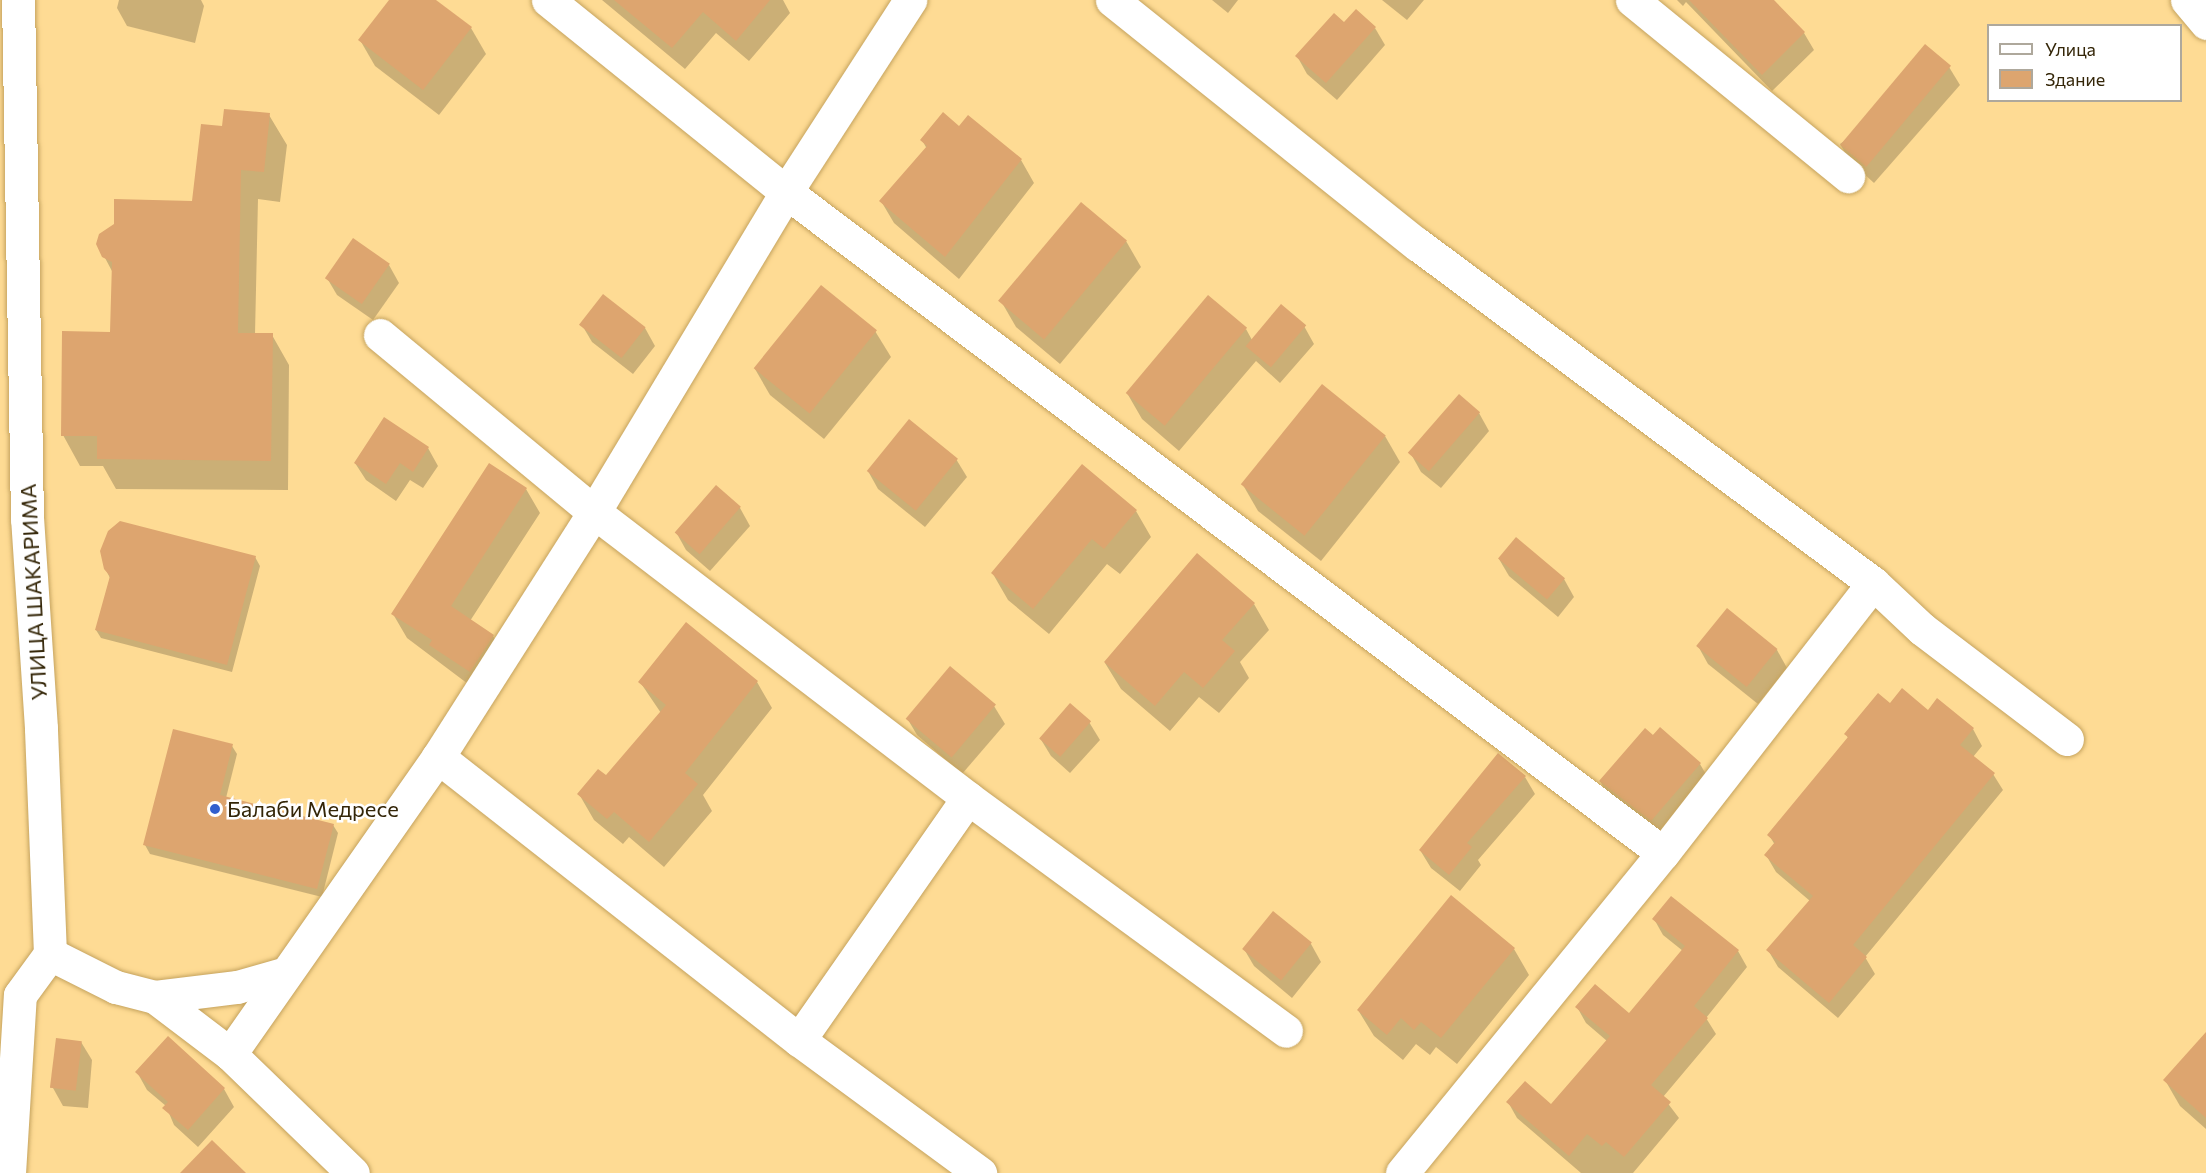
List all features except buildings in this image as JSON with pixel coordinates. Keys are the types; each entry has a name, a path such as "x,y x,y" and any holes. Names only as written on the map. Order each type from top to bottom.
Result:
{"street":[{"name":"УЛИЦА ШАКАРИМА","path":"18,0 27,519 42,728 50,954"},
{"path":"548,0 786,192 1663,853"},
{"path":"230,1054 438,757 594,512 786,192 910,0"},
{"path":"1112,0 1417,244 1872,583 1922,629 2067,738"},
{"path":"1632,0 1848,176"},
{"path":"2187,0 2206,23"},
{"path":"380,335 594,512 968,798 1286,1031"},
{"path":"1402,1173 1663,853 1872,583"},
{"path":"438,757 799,1040 980,1173"},
{"path":"799,1040 968,798"},
{"path":"9,1173 10,994 50,954 116,987 155,998 230,1054 353,1173"},
{"path":"155,998 237,987 286,973"}],"place":[{"name":"Балаби Медресе","path":"215,809"}]}
